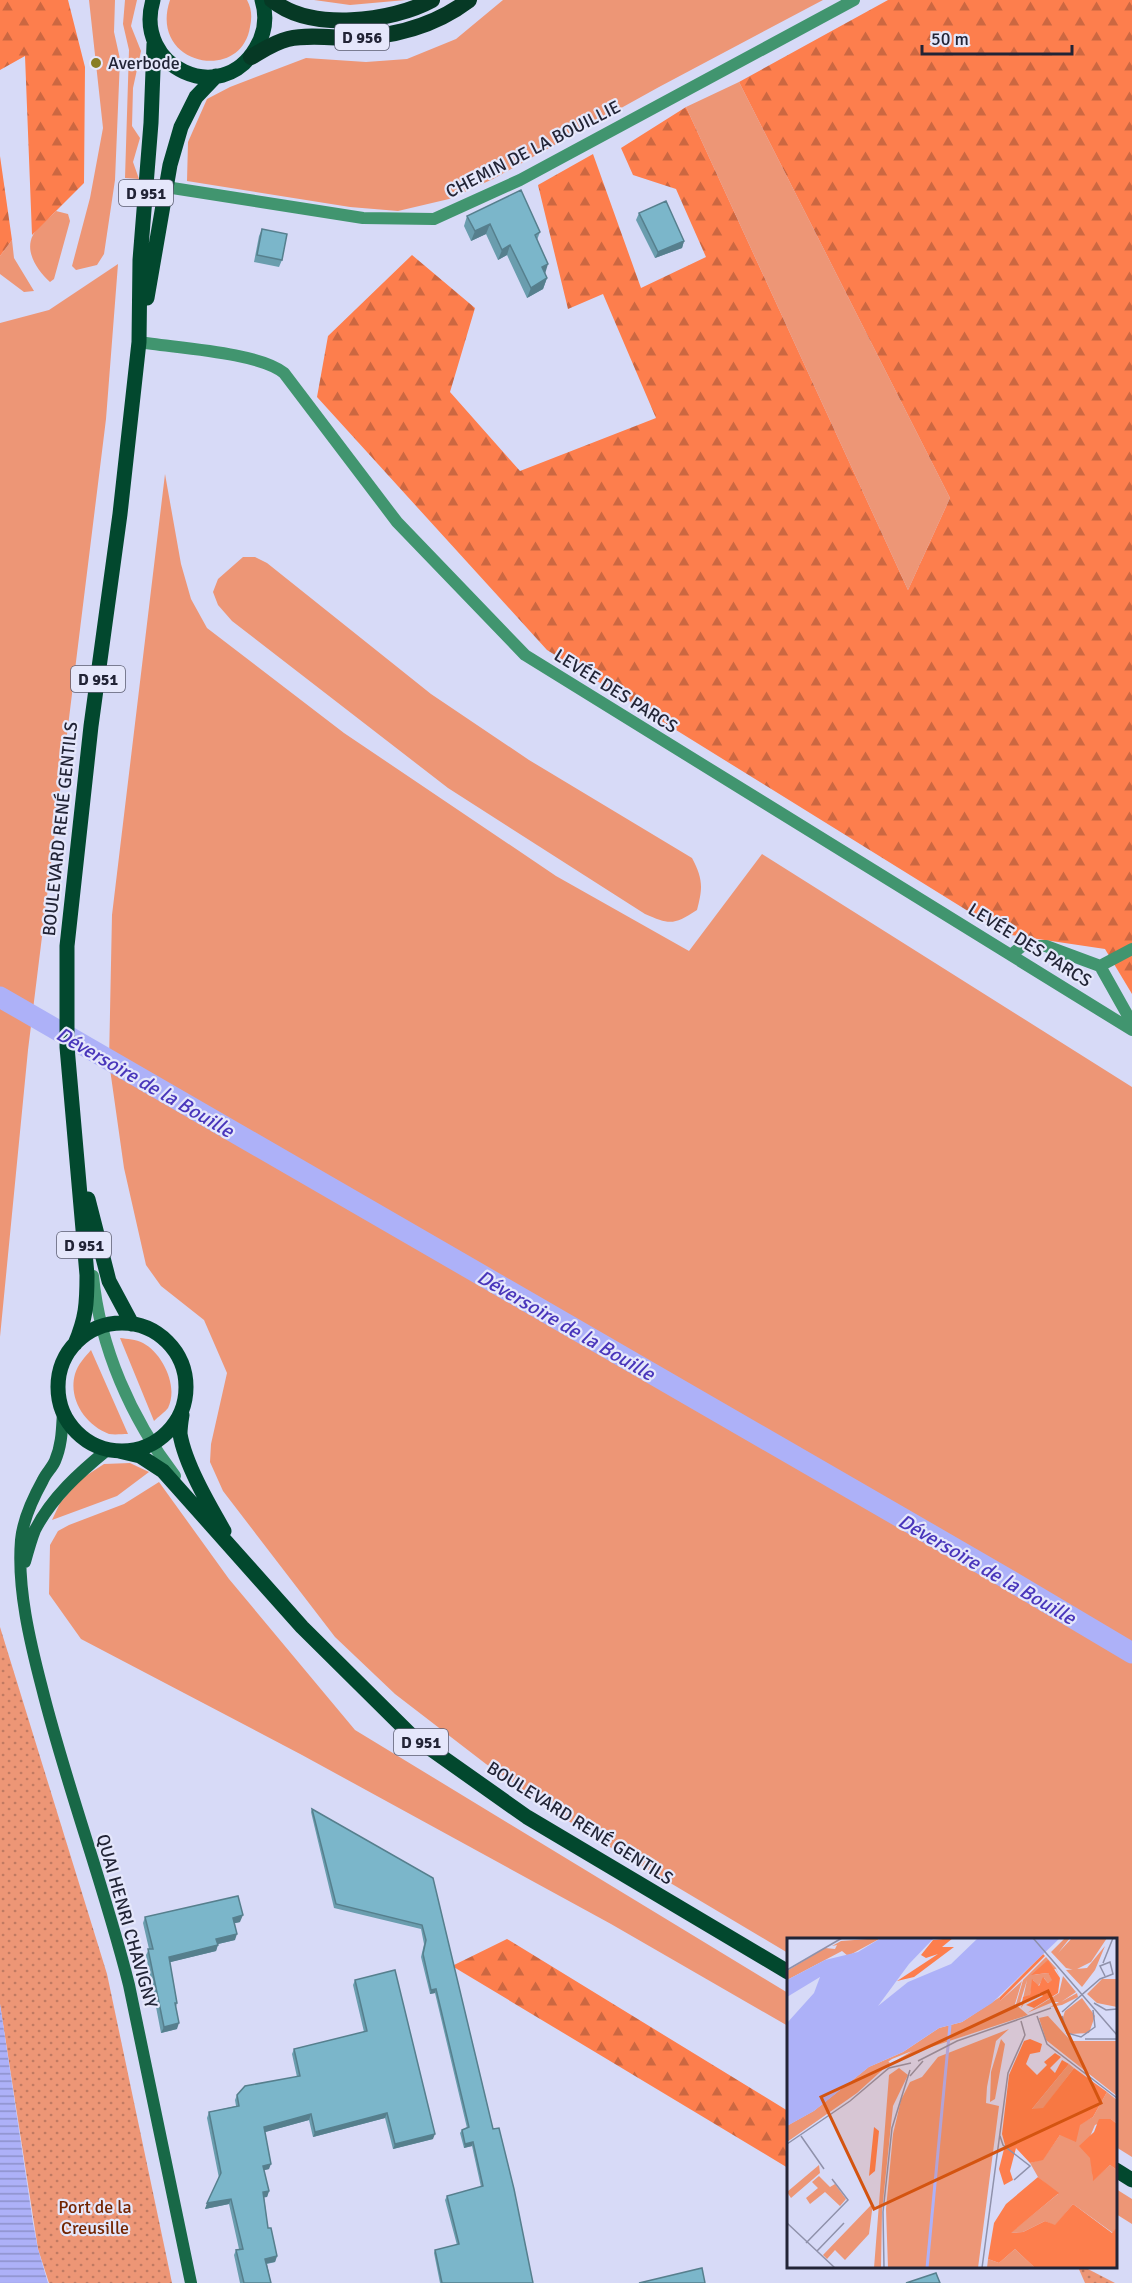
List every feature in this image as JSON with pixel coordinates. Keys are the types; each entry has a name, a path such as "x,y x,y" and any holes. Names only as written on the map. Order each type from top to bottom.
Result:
{"highway":[{"name":"D 956","path":"272,0 292,11 316,17 344,20 395,14 432,0"},
{"name":"D 956","path":"251,57 286,39 346,38 401,33 453,12 469,0"}],"main road":[{"name":"D 951","path":"153,0 149,11 154,44"},
{"path":"251,57 261,40 265,22 262,0"},
{"path":"154,44 161,54 180,70 192,75 216,76"},
{"name":"BOULEVARD RENÉ GENTILS","path":"139,342 141,260 152,113 154,44"},
{"name":"D 951","path":"216,76 235,70 251,57"},
{"name":"BOULEVARD RENÉ GENTILS","path":"216,76 196,97 188,110 175,146 166,187 139,342 120,514 92,726 67,946 67,1047 77,1143 87,1301 84,1321 75,1344 64,1359 59,1376 58,1394 63,1412 70,1425 80,1436 93,1444 140,1456 163,1471 302,1627 411,1735 527,1817 787,1971"},
{"name":"BOULEVARD RENÉ GENTILS","path":"77,1143 95,1232 109,1281 132,1324 148,1328 162,1336 177,1355 186,1378 186,1395 180,1434 201,1489 240,1560"},
{"path":"75,1344 90,1331 117,1323 132,1324"},
{"path":"22,1571 35,1531 55,1499 72,1479 113,1450 132,1451 153,1443 167,1433 182,1411"},
{"name":"QUAI HENRI CHAVIGNY","path":"63,1412 61,1441 55,1461 43,1479 27,1515 21,1539 25,1610 47,1710 129,1985 191,2283"},
{"path":"1117,2171 1132,2180"}],"street":[{"name":"CHEMIN DE LA BOUILLIE","path":"166,187 363,218 434,219 520,180 854,0"},
{"name":"LEVÉE DES PARCS","path":"139,342 255,359 275,366 284,373 397,522 525,655 557,677 1132,1030"},
{"path":"1011,955 1022,946 1046,946 1100,966 1132,1023"},
{"path":"1100,966 1132,949"},
{"path":"77,1143 96,1308 105,1342 135,1414 159,1455 240,1560"}],"green space":[{"path":"0,0 68,0 85,67 84,183 32,235 25,56 0,70"},
{"path":"89,0 115,0 114,32 120,59 115,180 104,254 97,265 76,270 72,266 90,198 103,128"},
{"path":"125,0 137,0 131,26 141,51 133,88 132,126 140,138 133,162 139,179 125,178 129,50 123,24"},
{"path":"170,0 247,0 251,10 251,20 243,45 231,56 215,61 198,59 183,52 172,40 167,22"},
{"path":"314,0 406,0 350,5"},
{"path":"503,0 823,0 493,179 449,199 398,211 350,207 187,181 188,142 207,99 230,87 306,58 366,62 407,59 456,39"},
{"path":"888,0 1132,0 1132,994 1105,949 1005,934 547,650 317,397 328,336 412,255 475,308 450,392 520,471 656,418 603,294 568,309 538,185 593,154 641,288 706,257 676,189 633,175 621,148 686,107 908,590 950,498 739,82"},
{"path":"739,82 950,498 908,590 686,107"},
{"path":"0,156 12,240 0,256"},
{"path":"56,211 68,214 70,221 54,279 50,282 34,261 30,248 37,228"},
{"path":"12,240 14,258 34,291 24,292 0,274 0,256"},
{"path":"118,264 106,419 28,1050 0,1337 0,323 49,310"},
{"path":"165,474 181,564 191,599 207,628 344,733 556,876 689,951 762,854 1132,1087 1132,2157 1117,2148 1117,1938 787,1938 787,1952 583,1831 486,1764 395,1694 335,1637 223,1491 210,1462 211,1444 227,1373 204,1320 161,1286 146,1265 124,1168 109,1062 112,915"},
{"path":"243,557 255,557 267,563 431,694 529,760 692,858 701,883 697,910 672,922 645,914 448,788 232,621 218,605 213,592 218,579"},
{"path":"120,1338 143,1343 156,1354 167,1371 171,1399 168,1408 154,1421"},
{"path":"91,1350 128,1434 109,1434 100,1430 86,1418 76,1402 73,1383 75,1374"},
{"path":"130,1463 149,1472 117,1496 52,1520 60,1503 81,1479 104,1464"},
{"path":"159,1482 229,1579 355,1730 787,1992 787,2025 611,1924 302,1755 81,1639 49,1594 50,1545 58,1531 124,1504"},
{"name":"Port de la Creusille","path":"0,1627 107,1974 172,2283 49,2283 38,2249 0,2004"},
{"path":"507,1939 787,2110 787,2167 452,1966"},
{"path":"1117,2190 1132,2199 1132,2224 1117,2215"},
{"path":"1078,2268 1086,2268 1115,2283 1085,2283"}],"water":[{"path":"0,2004 33,2223 48,2283 0,2283"}],"building":[{"path":"521,190 540,232 535,235 548,264 542,267 547,278 531,288 510,245 502,250 490,224 475,231 467,216"},
{"path":"666,201 684,241 658,252 639,213"},
{"path":"262,229 287,234 282,260 257,255"},
{"path":"312,1809 433,1878 493,2129 499,2128 533,2283 442,2283 435,2250 459,2244 447,2196 483,2186 473,2142 465,2144 462,2130 469,2127 436,1989 431,1990 423,1954 426,1940 422,1925 336,1904"},
{"path":"238,1896 243,1915 233,1918 237,1934 216,1939 218,1945 169,1957 179,2023 164,2027 148,1949 153,1949 145,1917"},
{"path":"395,1970 435,2134 395,2144 387,2113 315,2132 311,2114 264,2127 271,2164 263,2166 269,2191 263,2192 268,2228 271,2228 277,2256 265,2259 271,2283 244,2283 236,2250 243,2249 231,2199 207,2203 221,2173 209,2112 239,2106 237,2095 245,2086 300,2076 294,2049 367,2031 355,1980"},
{"path":"702,2268 705,2283 639,2283"},
{"path":"936,2273 940,2283 906,2283"}],"waterway":[{"name":"Déversoire de la Bouille","path":"0,997 1132,1653"}],"place":[{"name":"Averbode","path":"96,63"}]}
